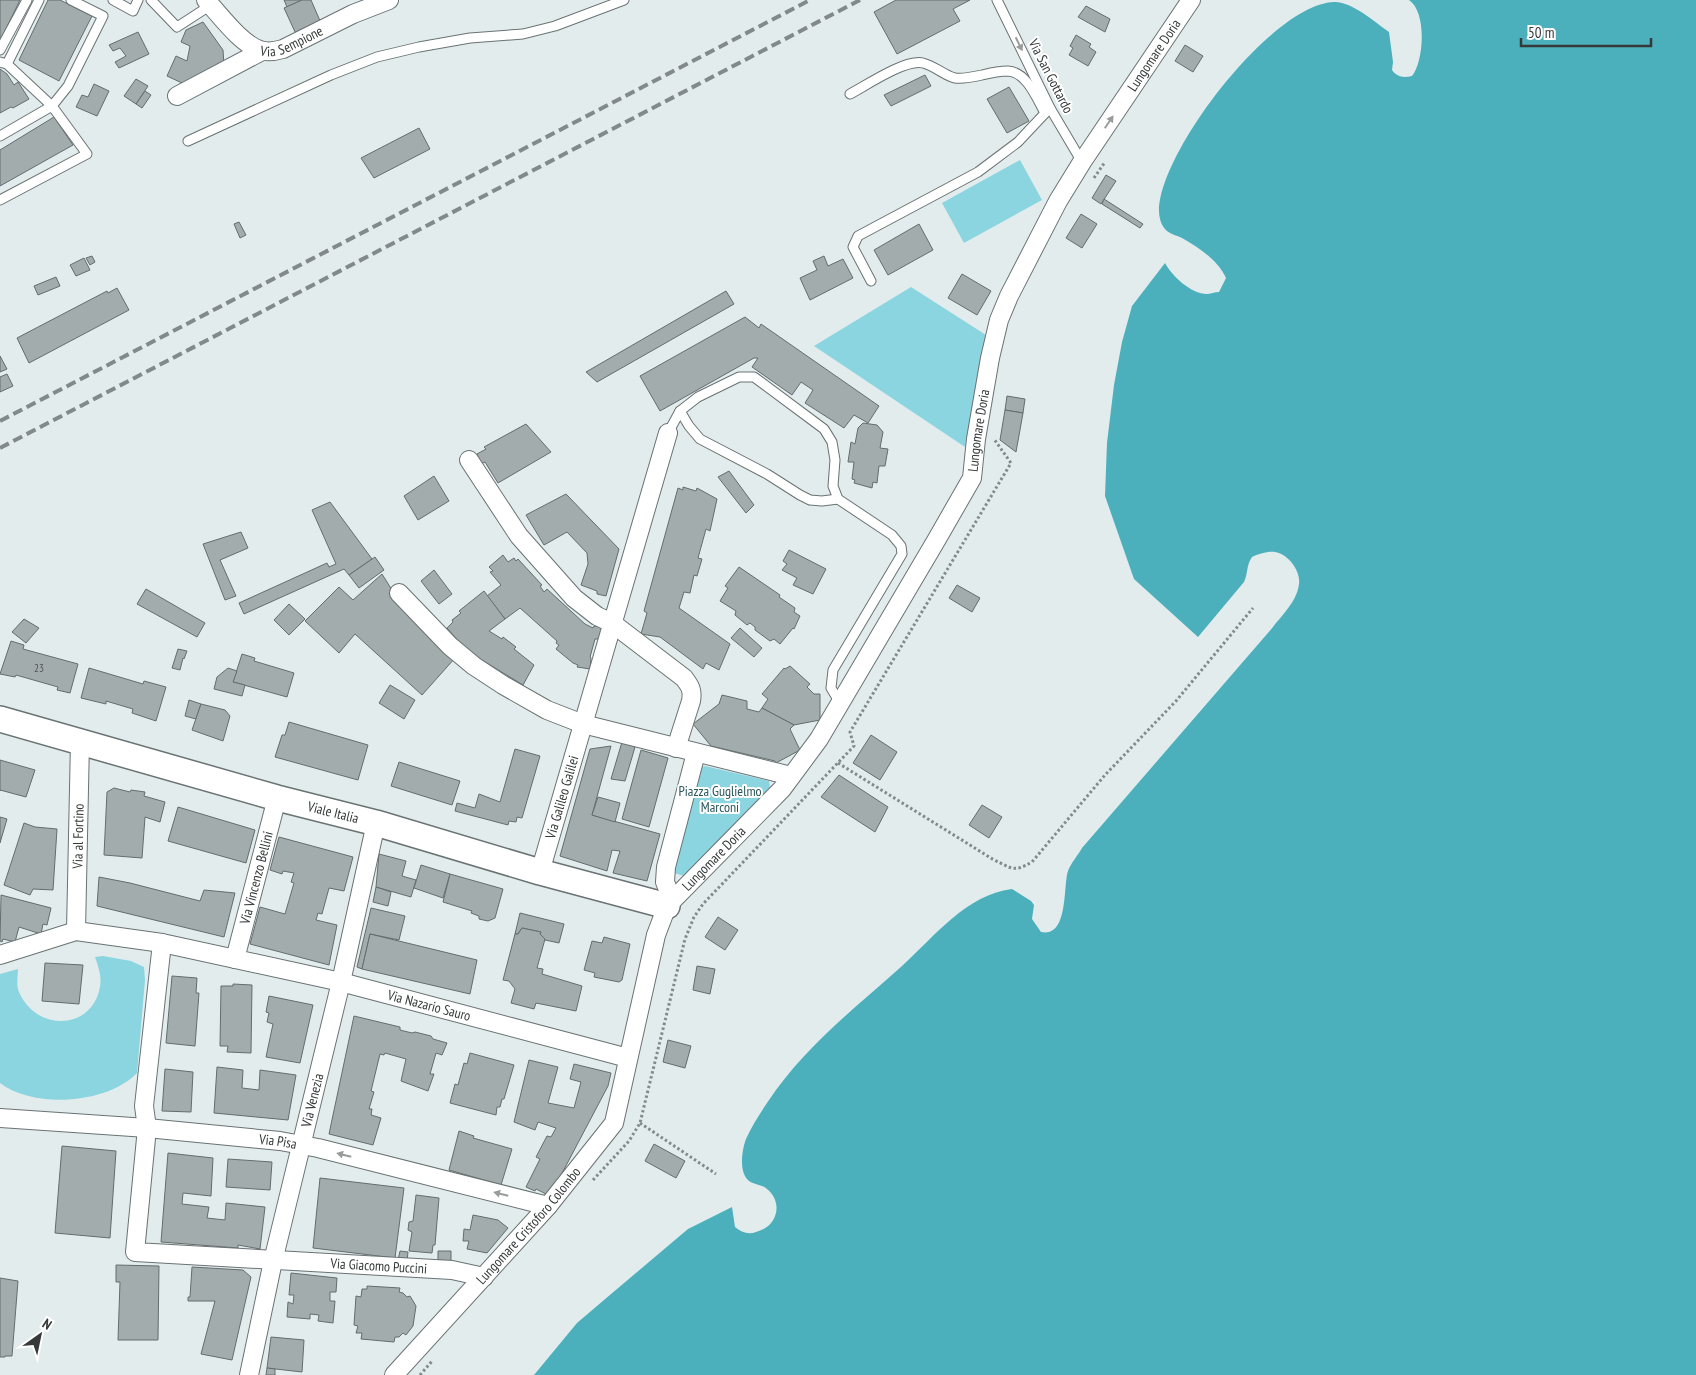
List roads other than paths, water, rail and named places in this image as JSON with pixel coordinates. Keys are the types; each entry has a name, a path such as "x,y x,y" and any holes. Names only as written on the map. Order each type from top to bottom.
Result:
{"street":[{"name":"Via Sempione","path":"209,3 250,45 262,51 273,52 283,49 353,14 389,0"},
{"name":"Lungomare Doria","path":"669,902 782,789 819,739 972,478 976,439 990,358 999,320 1009,296 1058,201 1082,162 1191,0"},
{"path":"177,96 262,51"},
{"name":"Via Galileo Galilei","path":"540,872 668,433"},
{"path":"469,460 519,536 568,592 597,616 612,624 684,678 690,686 692,692 691,700 676,748"},
{"path":"399,593 450,646 474,666 503,686 547,710 583,724 791,776"},
{"name":"Viale Italia","path":"0,718 540,872 669,902"},
{"name":"Via al Fortino","path":"76,931 80,741"},
{"path":"628,1058 656,935 669,902 665,882 666,867 696,752"},
{"name":"Via Vincenzo Bellini","path":"235,958 277,798"},
{"name":"Via Venezia","path":"249,1375 273,1261 341,982 376,824"},
{"path":"0,955 76,931"},
{"name":"Via Nazario Sauro","path":"76,931 162,943 341,982 628,1058"},
{"path":"146,1128 144,1106 162,943"},
{"name":"Lungomare Cristoforo Colombo","path":"394,1375 548,1206 614,1123 628,1058"},
{"name":"Via Pisa","path":"0,1118 146,1128 280,1141 318,1148 548,1206"},
{"name":"Via Giacomo Puccini","path":"146,1128 134,1252 452,1270 484,1277"}],"lane":[{"path":"0,50 27,0"},
{"path":"0,200 86,154 52,106 3,63 39,0"},
{"path":"0,136 52,106 68,86 103,16 72,0"},
{"path":"113,0 133,11 138,0"},
{"path":"152,0 177,27 209,3"},
{"path":"188,141 331,75 377,57 470,38 523,34 554,26 624,0"},
{"name":"Via San Gottardo","path":"997,0 1048,110 1082,162"},
{"path":"850,94 906,64 921,62 935,67 954,78 968,78 1008,71 1015,73 1022,77 1048,110 1018,142 978,172 858,236 853,247 871,281"},
{"path":"668,433 680,412 698,397 739,377 754,378 824,429 832,442 834,460 833,486 838,499 892,535 900,546 902,554 833,670 831,688 840,703"},
{"path":"680,412 700,439 767,474 800,495 816,501 838,499"}],"railway":[{"path":"0,421 810,0"},
{"path":"0,448 860,0"}],"park label":[{"name":"Piazza Guglielmo Marconi","path":"720,800"}]}
